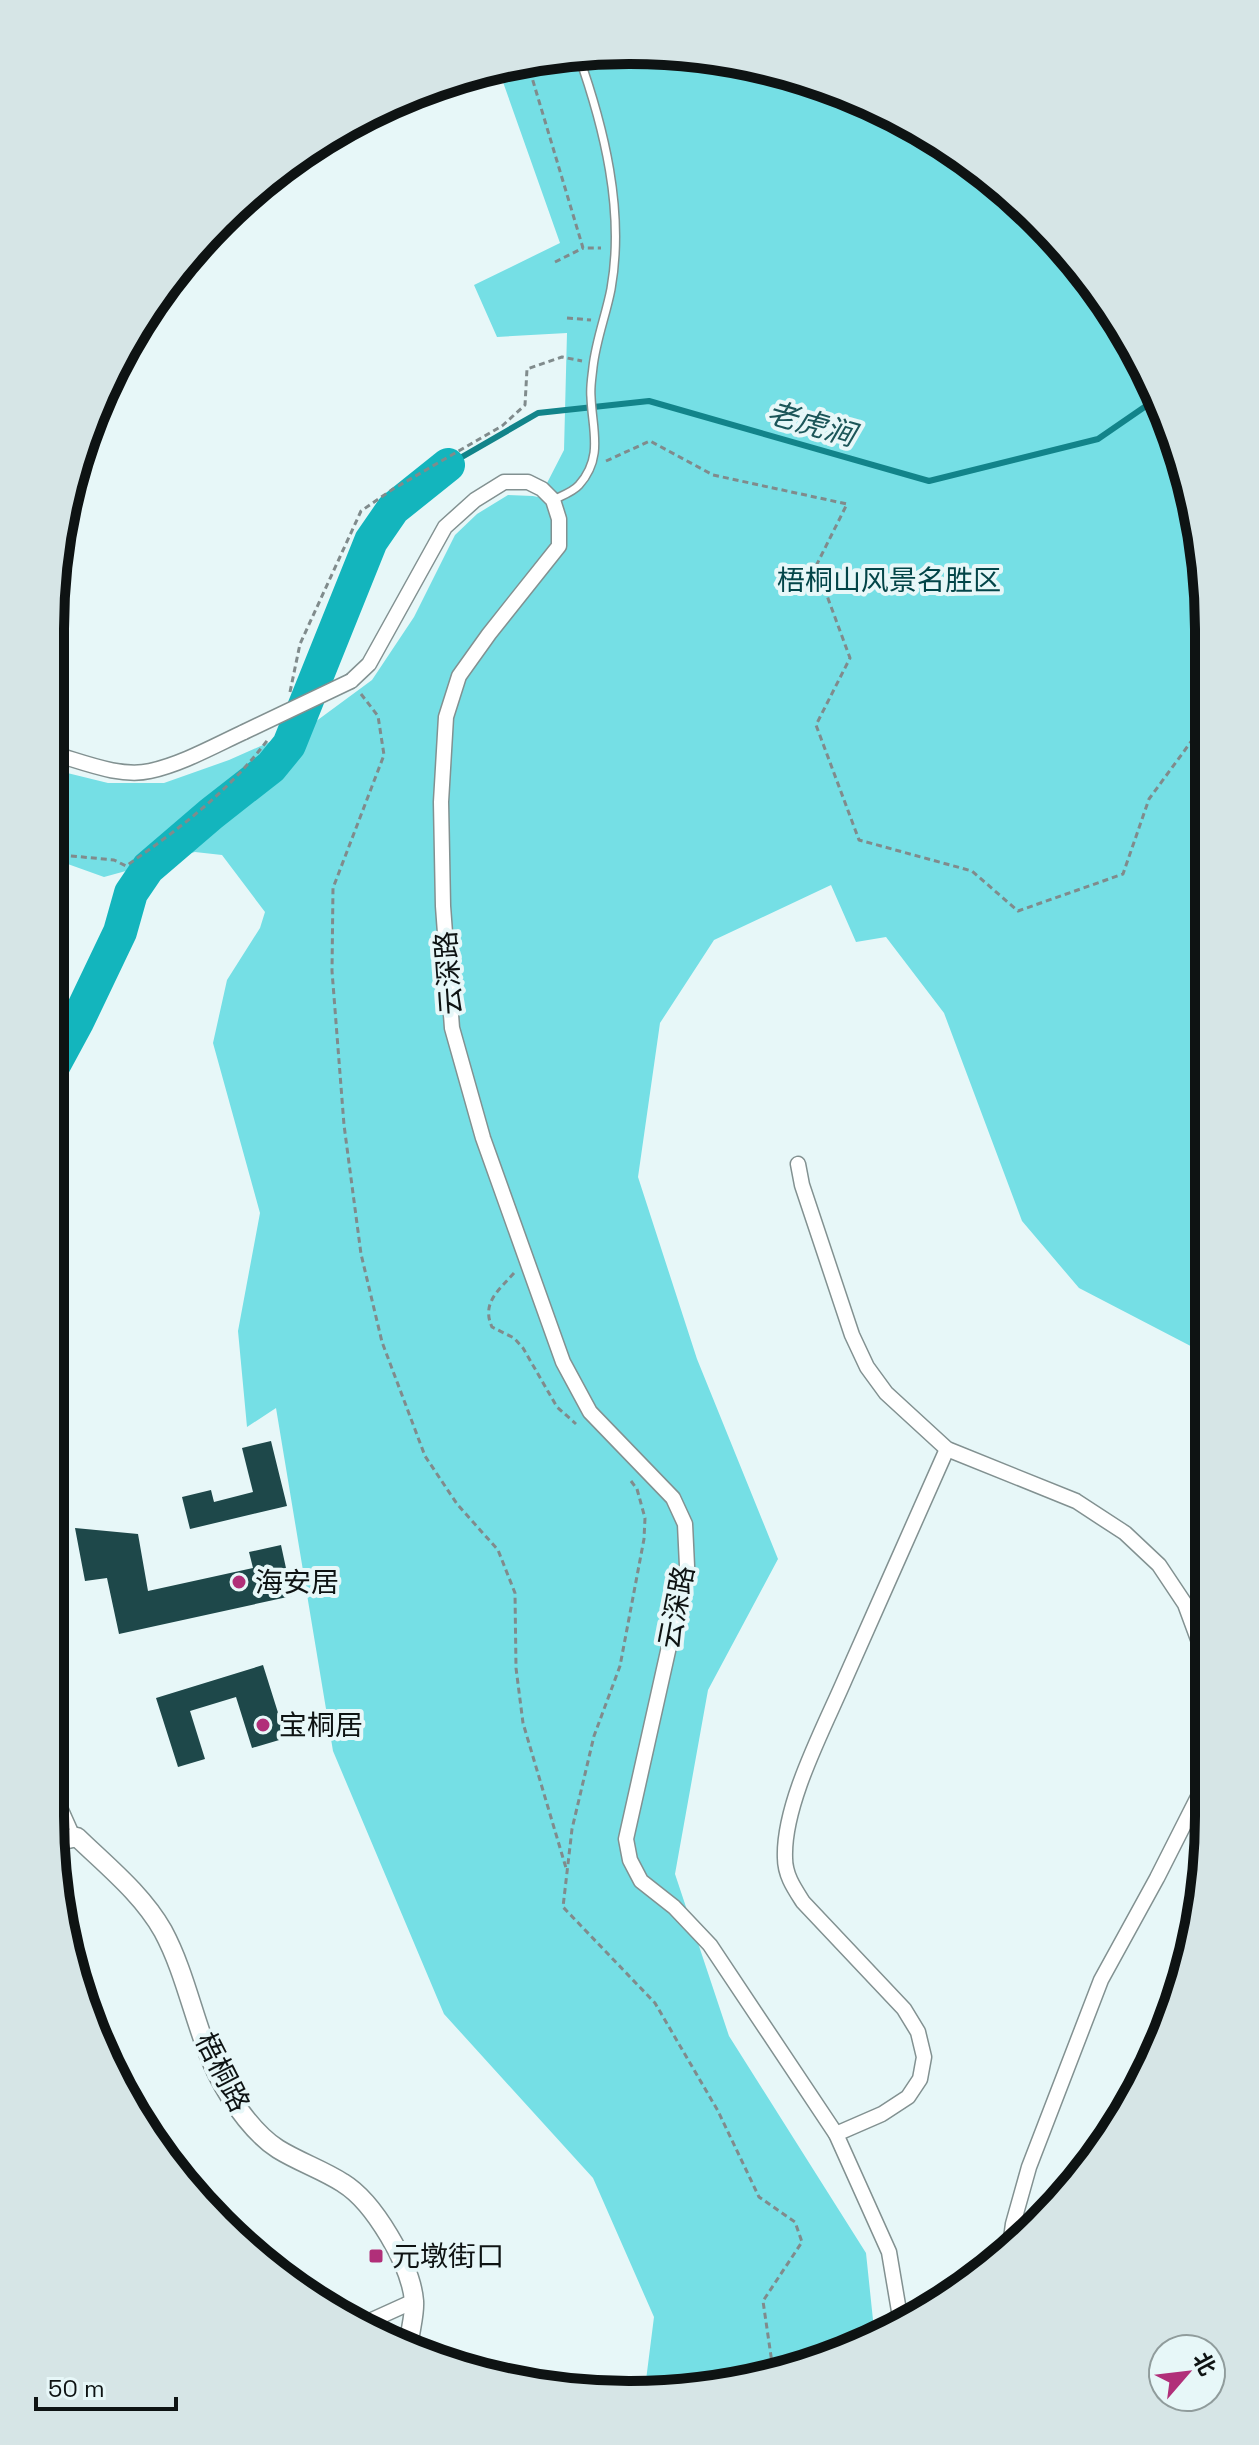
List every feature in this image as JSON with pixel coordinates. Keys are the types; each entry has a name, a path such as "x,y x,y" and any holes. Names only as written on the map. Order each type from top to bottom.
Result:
{"street":[{"path":"64,757 112,770 149,772 202,752 351,681 369,664 445,527 475,500 504,482 528,482 542,489 553,500"},
{"name":"云深路","path":"553,500 559,519 559,546 459,676 446,717 441,802 443,906 452,1028 483,1138 563,1362 590,1412 673,1498 685,1524 687,1566 626,1839 630,1860 641,1881 674,1907 710,1945 836,2134 889,2252 899,2312"},
{"path":"798,1164 802,1185 852,1335 867,1367 886,1393 947,1449 1076,1501 1125,1533 1159,1565 1185,1604 1195,1631"},
{"path":"836,2134 882,2114 908,2097 920,2079 924,2057 918,2032 904,2009 803,1902 790,1883 785,1859 787,1834 795,1800 817,1744 947,1449"},
{"path":"1012,2231 1029,2167 1101,1980 1195,1803"},
{"path":"65,1840 77,1837"},
{"name":"梧桐路","path":"77,1837 142,1900 163,1931 210,2058 229,2095 253,2127 276,2148 345,2184 366,2203 385,2228 404,2266 414,2301 410,2337"},
{"path":"373,2320 414,2301"}],"lane":[{"path":"553,500 578,487 590,468 597,440 591,396 593,363 611,287 614,249 611,178 601,126 582,66"},
{"path":"64,1808 77,1837"}],"path":[{"path":"531,73 583,248"},
{"path":"555,262 583,248 614,249"},
{"path":"567,318 603,322"},
{"path":"288,703 300,644 361,511 502,426 525,405 527,369 562,357 593,363"},
{"path":"590,468 650,441 713,475 847,504 816,566 850,658 816,725 859,840 972,871 1018,911 1123,874 1149,799 1195,736"},
{"path":"351,681 378,716 384,755 333,888 332,971 344,1125 361,1254 382,1342 425,1456 457,1504 498,1550 515,1593 516,1668 523,1723 567,1872"},
{"path":"64,855 114,860 126,866 177,830 223,791 270,737"}],"green space":[{"name":"梧桐山风景名胜区","path":"593,65 666,65 703,69 776,83 880,122 944,159 1002,204 1055,257 1100,315 1137,379 1165,448 1184,519 1194,593 1195,1348 1079,1288 1022,1221 944,1013 886,937 856,942 831,885 714,940 660,1023 638,1177 697,1359 778,1559 708,1690 675,1874 729,2036 866,2253 874,2326 776,2362 666,2380 646,2381 654,2317 593,2178 444,2014 333,1751 276,1408 247,1427 238,1331 260,1213 213,1043 227,980 260,928 265,912 222,855 195,852 104,877 64,863 64,772 108,783 164,783 229,760 315,722 372,680 414,617 455,535 477,514 508,495 562,502 546,485 564,450 567,333 497,337 474,285 560,243 502,79"}],"building":[{"path":"271,1441 287,1506 190,1529 182,1497 211,1490 214,1502 253,1492 242,1448"},
{"name":"海安居","path":"75,1528 138,1534 148,1591 253,1568 249,1552 281,1545 292,1596 119,1634 107,1578 85,1581"},
{"name":"宝桐居","path":"263,1665 286,1738 252,1748 236,1697 190,1711 205,1759 178,1767 156,1698"}],"waterway":[{"name":"老虎涧","path":"448,465 538,413 649,401 929,481 1098,439 1148,404"},
{"path":"64,1046 120,932 131,893 148,868 271,767 289,745 371,541 393,509 448,465"}],"place":[{"name":"海安居","path":"239,1582"},
{"name":"宝桐居","path":"263,1725"},
{"name":"元墩街口","path":"376,2256"}]}
